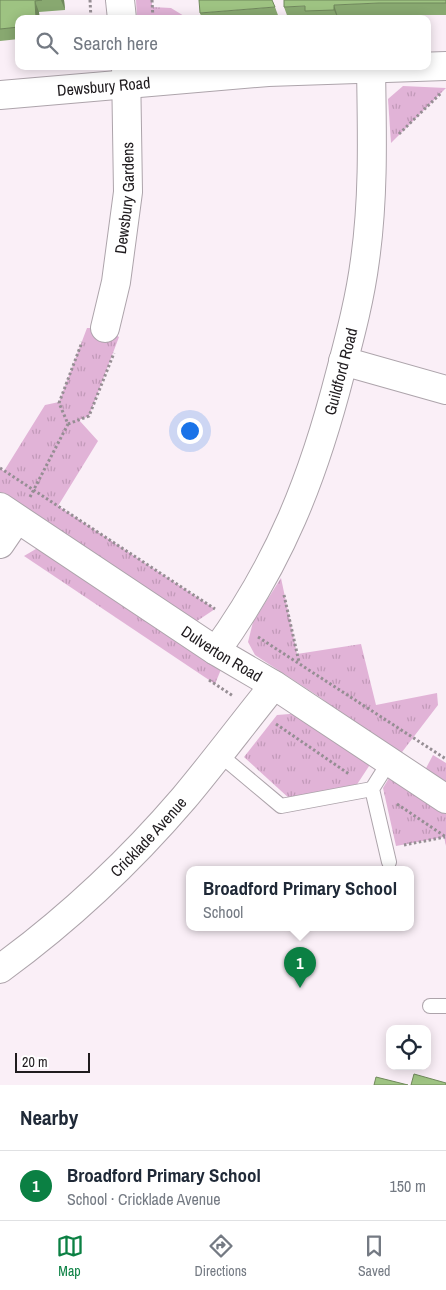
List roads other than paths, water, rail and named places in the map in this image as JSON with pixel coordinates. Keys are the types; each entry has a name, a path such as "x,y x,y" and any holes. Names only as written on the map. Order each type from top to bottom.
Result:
{"street":[{"path":"120,0 122,15"},
{"name":"Dewsbury Road","path":"431,66 446,66"},
{"name":"Dewsbury Road","path":"0,95 126,74 320,70"},
{"name":"Guildford Road","path":"216,651 237,623 277,554 314,464 344,362 358,306 366,258 372,161 371,70"},
{"name":"Dewsbury Gardens","path":"105,328 116,282 128,192 126,74"},
{"path":"344,362 446,390"},
{"path":"0,544 8,513"},
{"name":"Dulverton Road","path":"8,513 216,651 274,684 446,799"},
{"name":"Cricklade Avenue","path":"0,969 45,936 138,847 183,799 274,684"}],"lane":[{"path":"219,754 281,806 372,790"},
{"path":"388,856 372,790 389,762"},
{"path":"430,1006 446,1006"}],"place":[{"name":"Broadford Primary School","path":"300,988"}]}
